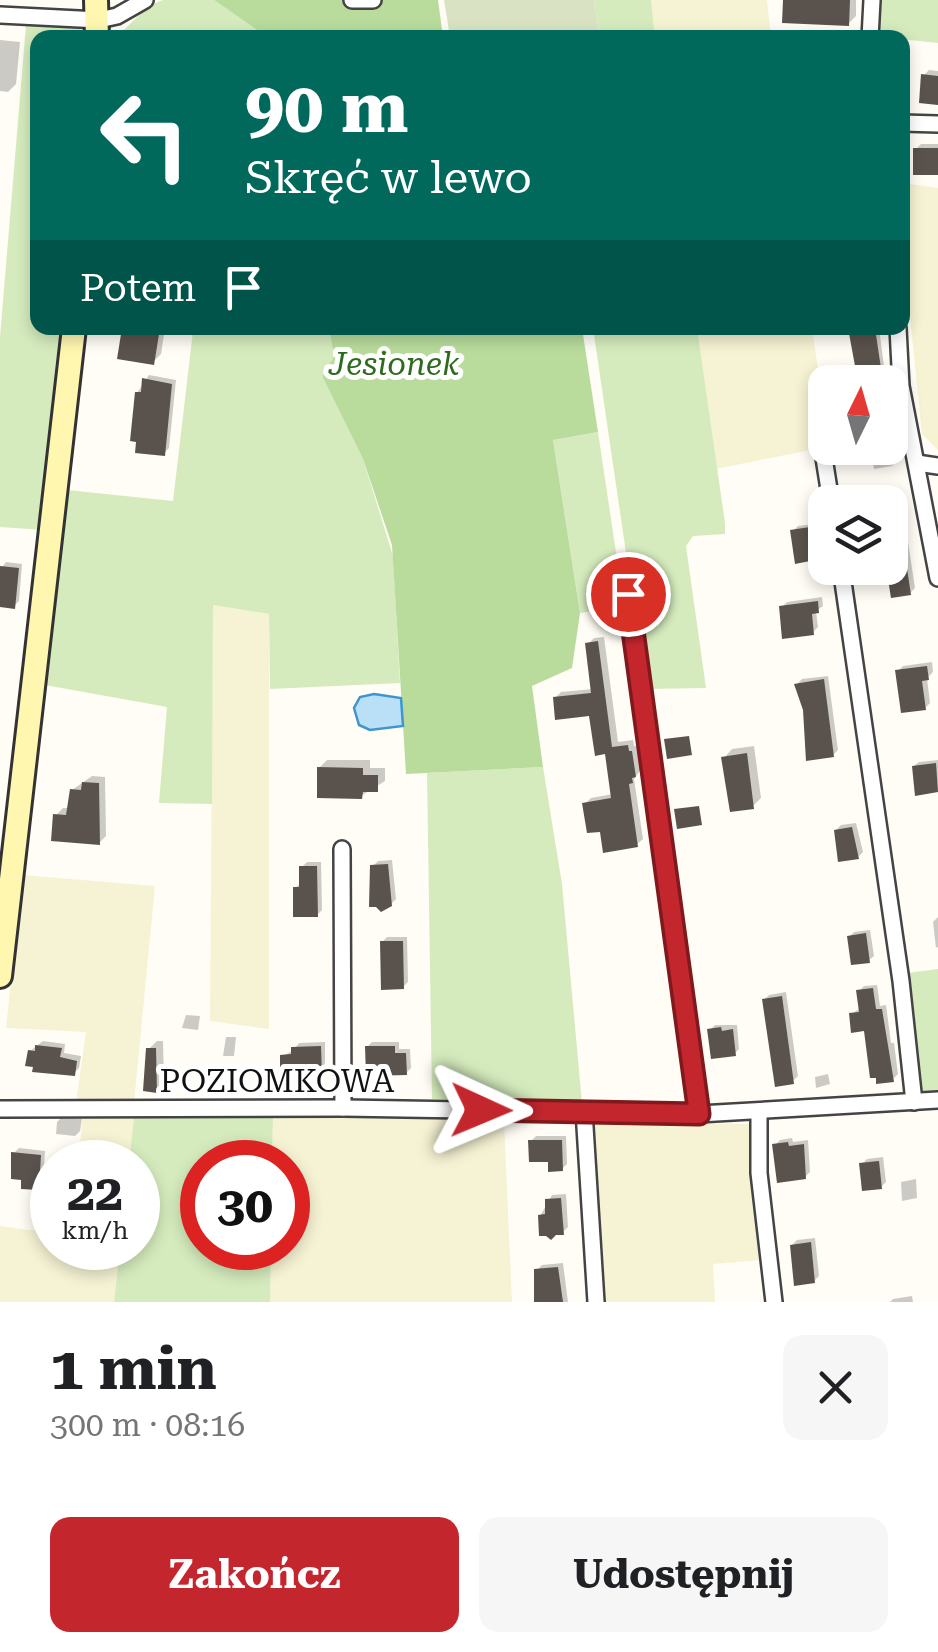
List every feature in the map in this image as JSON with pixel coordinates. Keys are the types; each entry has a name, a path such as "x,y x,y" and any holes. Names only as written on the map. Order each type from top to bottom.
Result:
{"street":[{"path":"0,15 97,19 117,16 145,0"},
{"path":"352,0 373,0"},
{"path":"870,30 872,0"},
{"path":"910,123 938,124"},
{"path":"0,976 73,335"},
{"path":"898,335 901,386 938,578"},
{"path":"917,463 938,466"},
{"path":"844,585 902,981 914,1102"},
{"path":"628,594 699,1114"},
{"path":"342,849 343,1108"},
{"name":"POZIOMKOWA","path":"0,1110 343,1108 699,1114 938,1100"},
{"path":"759,1110 760,1172 774,1302"},
{"path":"584,1111 596,1302"}],"shaded area":[{"path":"651,0 767,0 770,30 654,30"},
{"path":"910,184 938,188 938,450 922,434 910,317"},
{"path":"698,335 813,335 817,365 808,365 808,450 716,469"},
{"path":"213,605 269,614 269,1029 210,1021"},
{"path":"22,875 155,886 134,1103 76,1102 86,1032 6,1028"},
{"path":"83,1114 134,1118 132,1140 80,1140"},
{"path":"273,1118 504,1121 512,1302 270,1302 271,1270 310,1270 310,1140 272,1140"},
{"path":"594,1122 750,1124 763,1260 713,1264 715,1302 606,1302"},
{"path":"0,1226 30,1230 30,1270 118,1270 114,1302 0,1302"}],"green space":[{"path":"163,0 214,0 257,30 124,30 148,6"},
{"path":"214,0 438,0 442,30 257,30"},
{"path":"444,0 594,0 599,30 449,30"},
{"path":"594,0 651,0 654,30 599,30"},
{"path":"879,0 938,0 938,43 910,40 910,30 880,30"},
{"path":"26,25 77,28 80,30 30,30 30,335 64,335 44,530 0,527 0,337"},
{"path":"193,335 330,335 334,358 322,376 363,459 393,556 400,683 270,689 269,614 213,605 212,804 159,803 167,707 45,685 67,490 173,501"},
{"name":"Jesionek","path":"330,335 583,335 598,432 553,440 580,613 572,668 532,686 543,767 406,774 392,545 363,459 322,376 334,357"},
{"path":"594,335 698,335 725,523 725,534 693,536 686,546 706,688 646,689"},
{"path":"598,432 624,606 580,613 553,440"},
{"path":"543,767 562,884 582,1103 432,1099 427,773"},
{"path":"938,969 938,1091 919,1093 907,973"},
{"path":"134,1118 273,1118 272,1140 180,1140 180,1270 271,1270 270,1302 114,1302 118,1270 160,1270 160,1140 132,1140"}],"water":[{"path":"374,694 401,698 403,726 370,730 359,725 354,708 360,697"}],"building":[{"path":"783,0 850,0 849,26 782,23"},
{"path":"921,74 938,76 938,105 919,103"},
{"path":"913,148 938,148 938,175 913,175"},
{"path":"121,335 159,335 154,365 117,359"},
{"path":"849,335 876,335 881,365 855,365"},
{"path":"142,378 172,384 165,456 135,453 136,442 130,441 135,392 141,392"},
{"path":"808,527 808,561 795,564 790,530"},
{"path":"0,566 19,568 15,609 0,607"},
{"path":"908,575 911,595 891,598 889,585 908,585"},
{"path":"818,601 819,613 812,614 814,635 782,639 779,606"},
{"path":"598,641 612,747 628,745 632,751 636,777 629,784 638,847 603,853 600,832 587,833 582,803 611,798 605,754 595,756 589,716 555,720 553,697 591,693 585,643"},
{"path":"927,666 929,680 922,681 926,710 901,713 895,670"},
{"path":"824,679 834,757 806,761 803,710 794,684"},
{"path":"689,736 692,755 667,759 664,739"},
{"path":"747,753 754,809 730,812 721,757"},
{"path":"936,763 938,792 915,796 912,766"},
{"path":"317,767 363,768 363,775 378,775 378,792 363,792 362,799 317,798"},
{"path":"82,782 99,783 100,845 51,841 53,814 66,815 70,789 81,790"},
{"path":"699,806 702,825 677,829 674,809"},
{"path":"852,827 859,859 838,862 834,830"},
{"path":"388,864 392,906 381,912 369,907 370,865"},
{"path":"299,866 317,866 318,917 293,917 293,887 299,887"},
{"path":"866,933 870,963 851,965 847,936"},
{"path":"380,941 403,941 404,989 381,990"},
{"path":"873,988 876,1009 882,1009 894,1082 876,1084 876,1078 870,1078 864,1031 851,1033 849,1013 859,1012 856,990"},
{"path":"782,996 794,1084 775,1087 762,999"},
{"path":"721,1027 722,1031 733,1029 736,1056 711,1059 707,1029"},
{"path":"35,1045 62,1048 60,1057 77,1061 75,1076 32,1072 33,1067 25,1066 28,1050 35,1051"},
{"path":"321,1046 322,1076 280,1077 280,1055 291,1054 291,1047"},
{"path":"365,1046 395,1046 395,1053 406,1053 407,1075 366,1076"},
{"path":"146,1048 156,1048 157,1093 143,1091"},
{"path":"528,1140 562,1140 563,1171 548,1172 548,1162 529,1162"},
{"path":"788,1142 789,1146 804,1144 806,1179 777,1183 772,1144"},
{"path":"11,1152 30,1154 30,1190 21,1189 21,1180 11,1179"},
{"path":"879,1161 882,1189 862,1191 859,1163"},
{"path":"561,1198 564,1235 551,1240 539,1236 538,1215 545,1214 545,1199"},
{"path":"811,1242 815,1283 794,1286 790,1245"},
{"path":"558,1267 563,1302 534,1302 534,1269"}],"route":[{"path":"481,1110 699,1114 628,594"}]}
